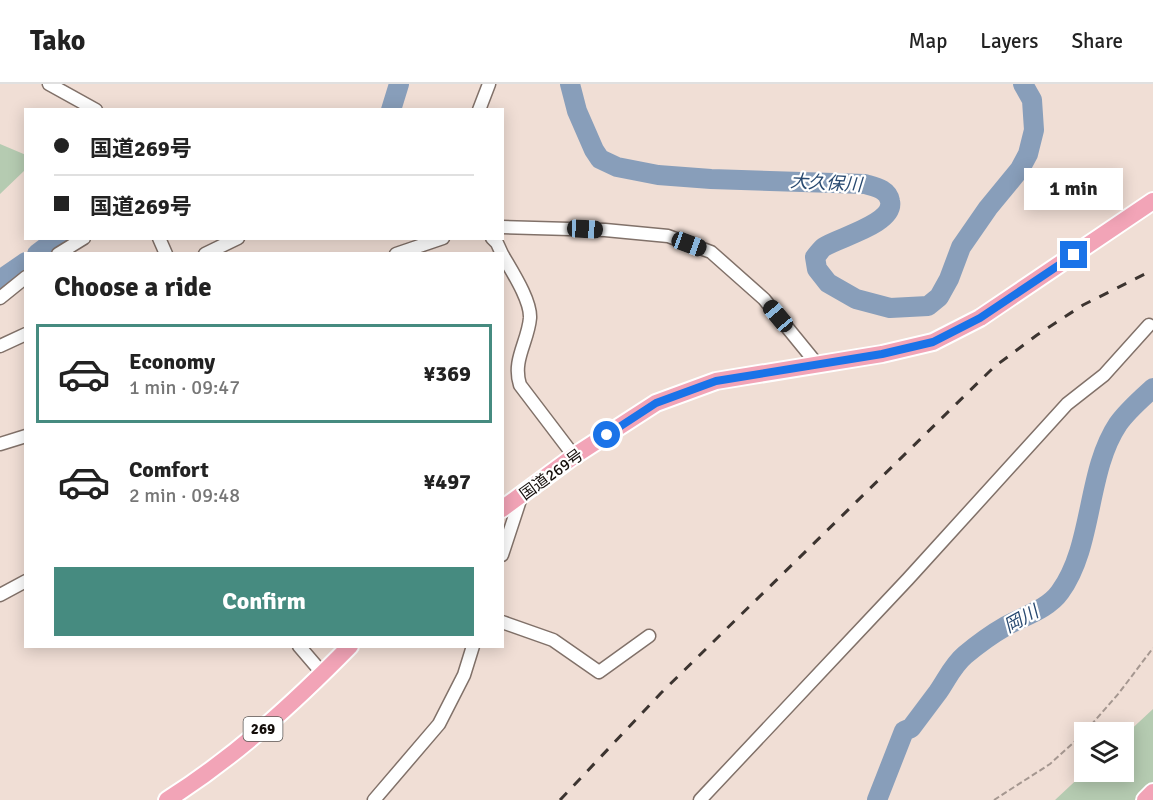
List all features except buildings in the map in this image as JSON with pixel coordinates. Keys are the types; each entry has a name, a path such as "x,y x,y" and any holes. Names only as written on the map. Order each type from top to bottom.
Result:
{"highway":[{"name":"国道269号","path":"504,508 574,456 656,403 716,381 882,354 933,342 980,318 1153,201"},
{"name":"269","path":"167,800 197,781 254,737 348,648"},
{"path":"1145,800 1153,792"}],"street":[{"path":"49,84 92,108"},
{"path":"480,108 489,84"},
{"path":"504,227 605,230 668,236 711,252 764,299 818,364"},
{"path":"61,252 81,240"},
{"path":"209,252 234,240"},
{"path":"402,252 437,240"},
{"path":"504,258 525,297 530,316 516,373 520,385 574,456"},
{"path":"0,298 24,279"},
{"path":"700,800 908,579 1067,404 1104,375 1149,325"},
{"path":"0,346 24,335"},
{"path":"0,444 24,437"},
{"path":"504,549 522,494"},
{"path":"0,595 24,582"},
{"path":"504,623 553,640 598,672 649,636"},
{"path":"301,648 323,674"},
{"path":"374,800 440,724 464,675 472,648"}],"path":[{"path":"1094,722 1153,648"},
{"path":"994,800 1050,764 1074,742"}],"green space":[{"path":"0,144 24,154 24,171 0,194"},
{"path":"1153,709 1153,800 1055,800 1074,782 1134,782 1134,727"}],"waterway":[{"name":"大久保川","path":"392,108 399,84"},
{"name":"大久保川","path":"570,84 577,111 594,150 600,159 617,167 658,175 711,179 865,184 884,191 890,201 889,209 884,216 864,229 824,247 815,257 817,269 828,283 856,299 890,308 928,306 939,297 949,279 961,247 988,208 1020,169 1028,154 1034,130 1032,100 1023,84"},
{"name":"大久保川","path":"40,252 55,240"},
{"name":"大久保川","path":"0,280 24,263"},
{"name":"岡川","path":"877,800 904,731 911,728 957,663 990,636 1042,608 1060,592 1079,553 1100,464 1108,443 1122,419 1153,388"}],"railway":[{"path":"560,800 661,693 994,367 1083,305 1153,270"}],"route":[{"path":"607,435 656,403 716,381 882,354 933,342 980,318 1074,255"}]}
